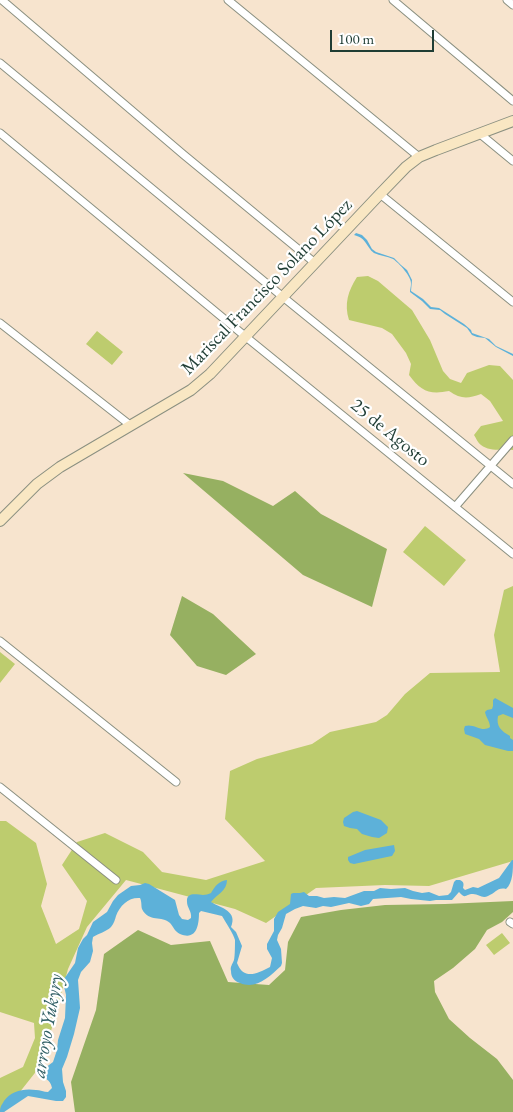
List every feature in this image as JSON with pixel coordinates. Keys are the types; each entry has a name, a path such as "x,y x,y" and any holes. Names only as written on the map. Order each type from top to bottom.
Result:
{"main road":[{"name":"Mariscal Francisco Solano López","path":"0,521 37,484 50,474 192,390 246,337 404,169 436,150 513,121"}],"street":[{"path":"2,0 184,156 315,263"},
{"path":"228,0 420,158"},
{"path":"393,0 513,101"},
{"path":"507,0 513,5"},
{"path":"0,63 513,484"},
{"name":"25 de Agosto","path":"0,133 246,337 513,554"},
{"path":"479,133 513,161"},
{"path":"380,194 513,302"},
{"path":"0,323 130,425"},
{"path":"456,507 513,440"},
{"path":"0,641 176,782"},
{"path":"0,787 116,880"}],"green space":[{"path":"368,276 378,281 412,310 430,340 443,371 450,379 461,383 467,373 489,365 500,366 513,380 513,450 485,447 479,443 474,435 481,426 503,421 490,401 481,394 464,397 457,396 449,391 431,392 422,388 409,375 411,364 406,353 392,334 382,328 349,320 347,303 351,287 357,277"},
{"path":"97,331 123,352 112,365 86,344"},
{"path":"183,473 223,481 273,506 295,491 321,514 387,549 372,607 303,575"},
{"path":"425,526 466,560 444,586 403,552"},
{"path":"513,586 513,861 429,886 385,885 316,888 266,923 235,909 126,880 87,927 68,969 42,1064 4,1112 0,1112 0,1078 23,1067 35,1038 34,1023 0,1012 0,821 6,821 36,843 47,884 41,906 56,944 79,929 87,901 62,865 77,842 105,833 143,852 162,872 206,880 265,861 225,819 230,771 257,759 312,744 330,732 376,722 387,715 405,694 430,673 500,672 494,635 504,590"},
{"path":"182,596 213,614 256,654 226,675 197,666 170,635"},
{"path":"0,652 15,664 0,683"},
{"path":"513,901 513,912 502,922 487,930 475,949 434,981 435,992 449,1019 497,1059 513,1080 513,1112 75,1112 71,1082 96,1010 104,954 138,930 171,945 210,941 228,982 269,985 285,970 288,942 301,917 385,905"},
{"path":"502,933 510,943 494,955 486,945"}],"water":[{"path":"356,233 362,235 376,252 394,258 407,270 412,280 411,291 431,307 439,308 464,324 472,333 489,339 496,346 513,354 513,356 496,347 485,338 472,335 467,328 440,310 430,309 410,292 411,281 405,270 393,259 374,253 364,240 354,235"},
{"path":"495,698 513,708 513,718 503,714 498,716 498,723 500,728 513,740 513,751 485,745 479,739 465,734 465,726 468,725 484,729 490,727 485,712 492,709"},
{"path":"357,811 381,820 388,827 387,833 379,838 372,837 362,834 357,829 344,826 344,818"},
{"path":"394,845 395,851 392,856 354,864 348,860 348,857 365,850"},
{"path":"512,860 512,876 506,889 498,890 486,897 473,894 464,896 459,892 452,900 430,901 401,897 373,899 369,904 361,906 349,903 316,908 303,906 295,909 286,914 278,935 277,940 281,949 281,966 262,981 251,985 238,982 232,977 231,968 234,958 235,940 222,916 201,911 196,930 186,936 178,933 167,921 148,916 142,909 140,898 129,900 120,908 111,927 93,937 93,951 90,962 81,972 78,980 80,1008 74,1034 62,1069 66,1097 63,1101 56,1101 28,1096 4,1112 0,1112 4,1101 18,1091 27,1089 48,1092 52,1088 50,1082 42,1073 53,1062 65,1018 66,995 64,979 75,963 78,948 93,922 107,912 118,895 131,886 149,884 175,900 179,915 182,919 188,920 191,916 187,904 188,896 211,893 217,884 227,880 224,890 211,902 224,908 232,917 231,927 236,932 242,946 237,963 243,972 252,974 270,967 272,958 267,949 267,944 274,931 274,919 278,912 290,904 291,894 293,893 304,892 309,896 345,898 364,891 374,891 380,888 405,888 422,893 429,892 439,896 448,895 456,880 460,880 464,884 463,888 465,890 473,887 478,888 499,878"}],"water label":[{"name":"arroyo Yukyry","path":"48,1026"}]}
